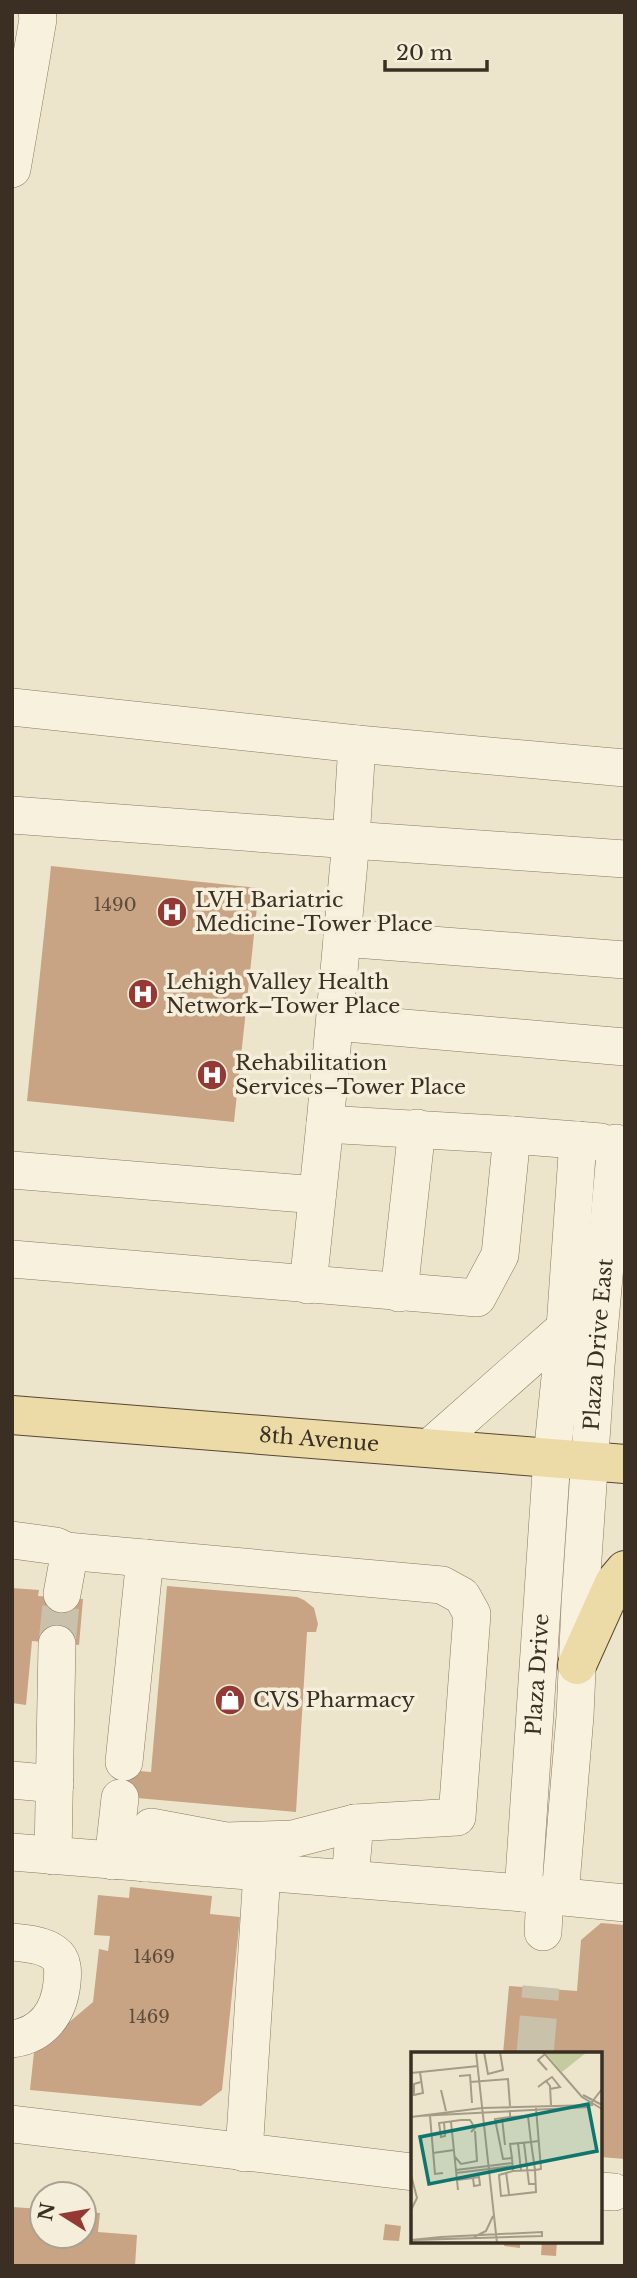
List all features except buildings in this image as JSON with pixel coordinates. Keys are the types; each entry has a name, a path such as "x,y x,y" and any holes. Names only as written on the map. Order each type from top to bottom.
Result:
{"main road":[{"name":"8th Avenue","path":"12,1415 607,1462"},
{"path":"577,1665 614,1583 625,1570"}],"street":[{"path":"12,169 37,12"},
{"path":"12,707 357,744 625,768"},
{"path":"308,1285 335,1022 357,744"},
{"path":"12,815 625,859"},
{"path":"342,938 625,960"},
{"path":"335,1022 625,1047"},
{"path":"325,1124 620,1143"},
{"path":"399,1293 417,1128"},
{"path":"12,1259 477,1298 500,1255 512,1135"},
{"name":"Plaza Drive East","path":"552,1457 565,1328 578,1140"},
{"name":"Plaza Drive East","path":"607,1462 620,1143"},
{"path":"12,1170 317,1195"},
{"path":"429,1448 565,1328"},
{"name":"Plaza Drive","path":"542,1895 552,1457"},
{"name":"Plaza Drive","path":"542,1895 575,1716 577,1665 607,1462"},
{"path":"12,1540 56,1546 65,1568 145,1558 442,1585 462,1596 472,1614 457,1817 355,1823 293,1839 226,1841 151,1827 129,1862"},
{"path":"124,1762 145,1558"},
{"path":"53,1856 57,1644"},
{"path":"12,1780 55,1784"},
{"path":"120,1798 129,1862"},
{"path":"350,1880 355,1823"},
{"path":"12,1852 625,1903"},
{"path":"244,2153 262,1872"},
{"path":"542,1895 543,1932"},
{"path":"12,1942 42,1948 56,1954 64,1969 58,2008 44,2025 25,2037 12,2039"},
{"path":"12,2124 411,2172"}],"tunnel":[{"path":"57,1644 62,1594"},
{"path":"535,2052 541,1987"}],"place":[{"name":"LVH Bariatric Medicine-Tower Place","path":"172,912"},
{"name":"Lehigh Valley Health Network–Tower Place","path":"143,994"},
{"name":"Rehabilitation Services–Tower Place","path":"212,1075"},
{"name":"CVS Pharmacy","path":"230,1700"}]}
